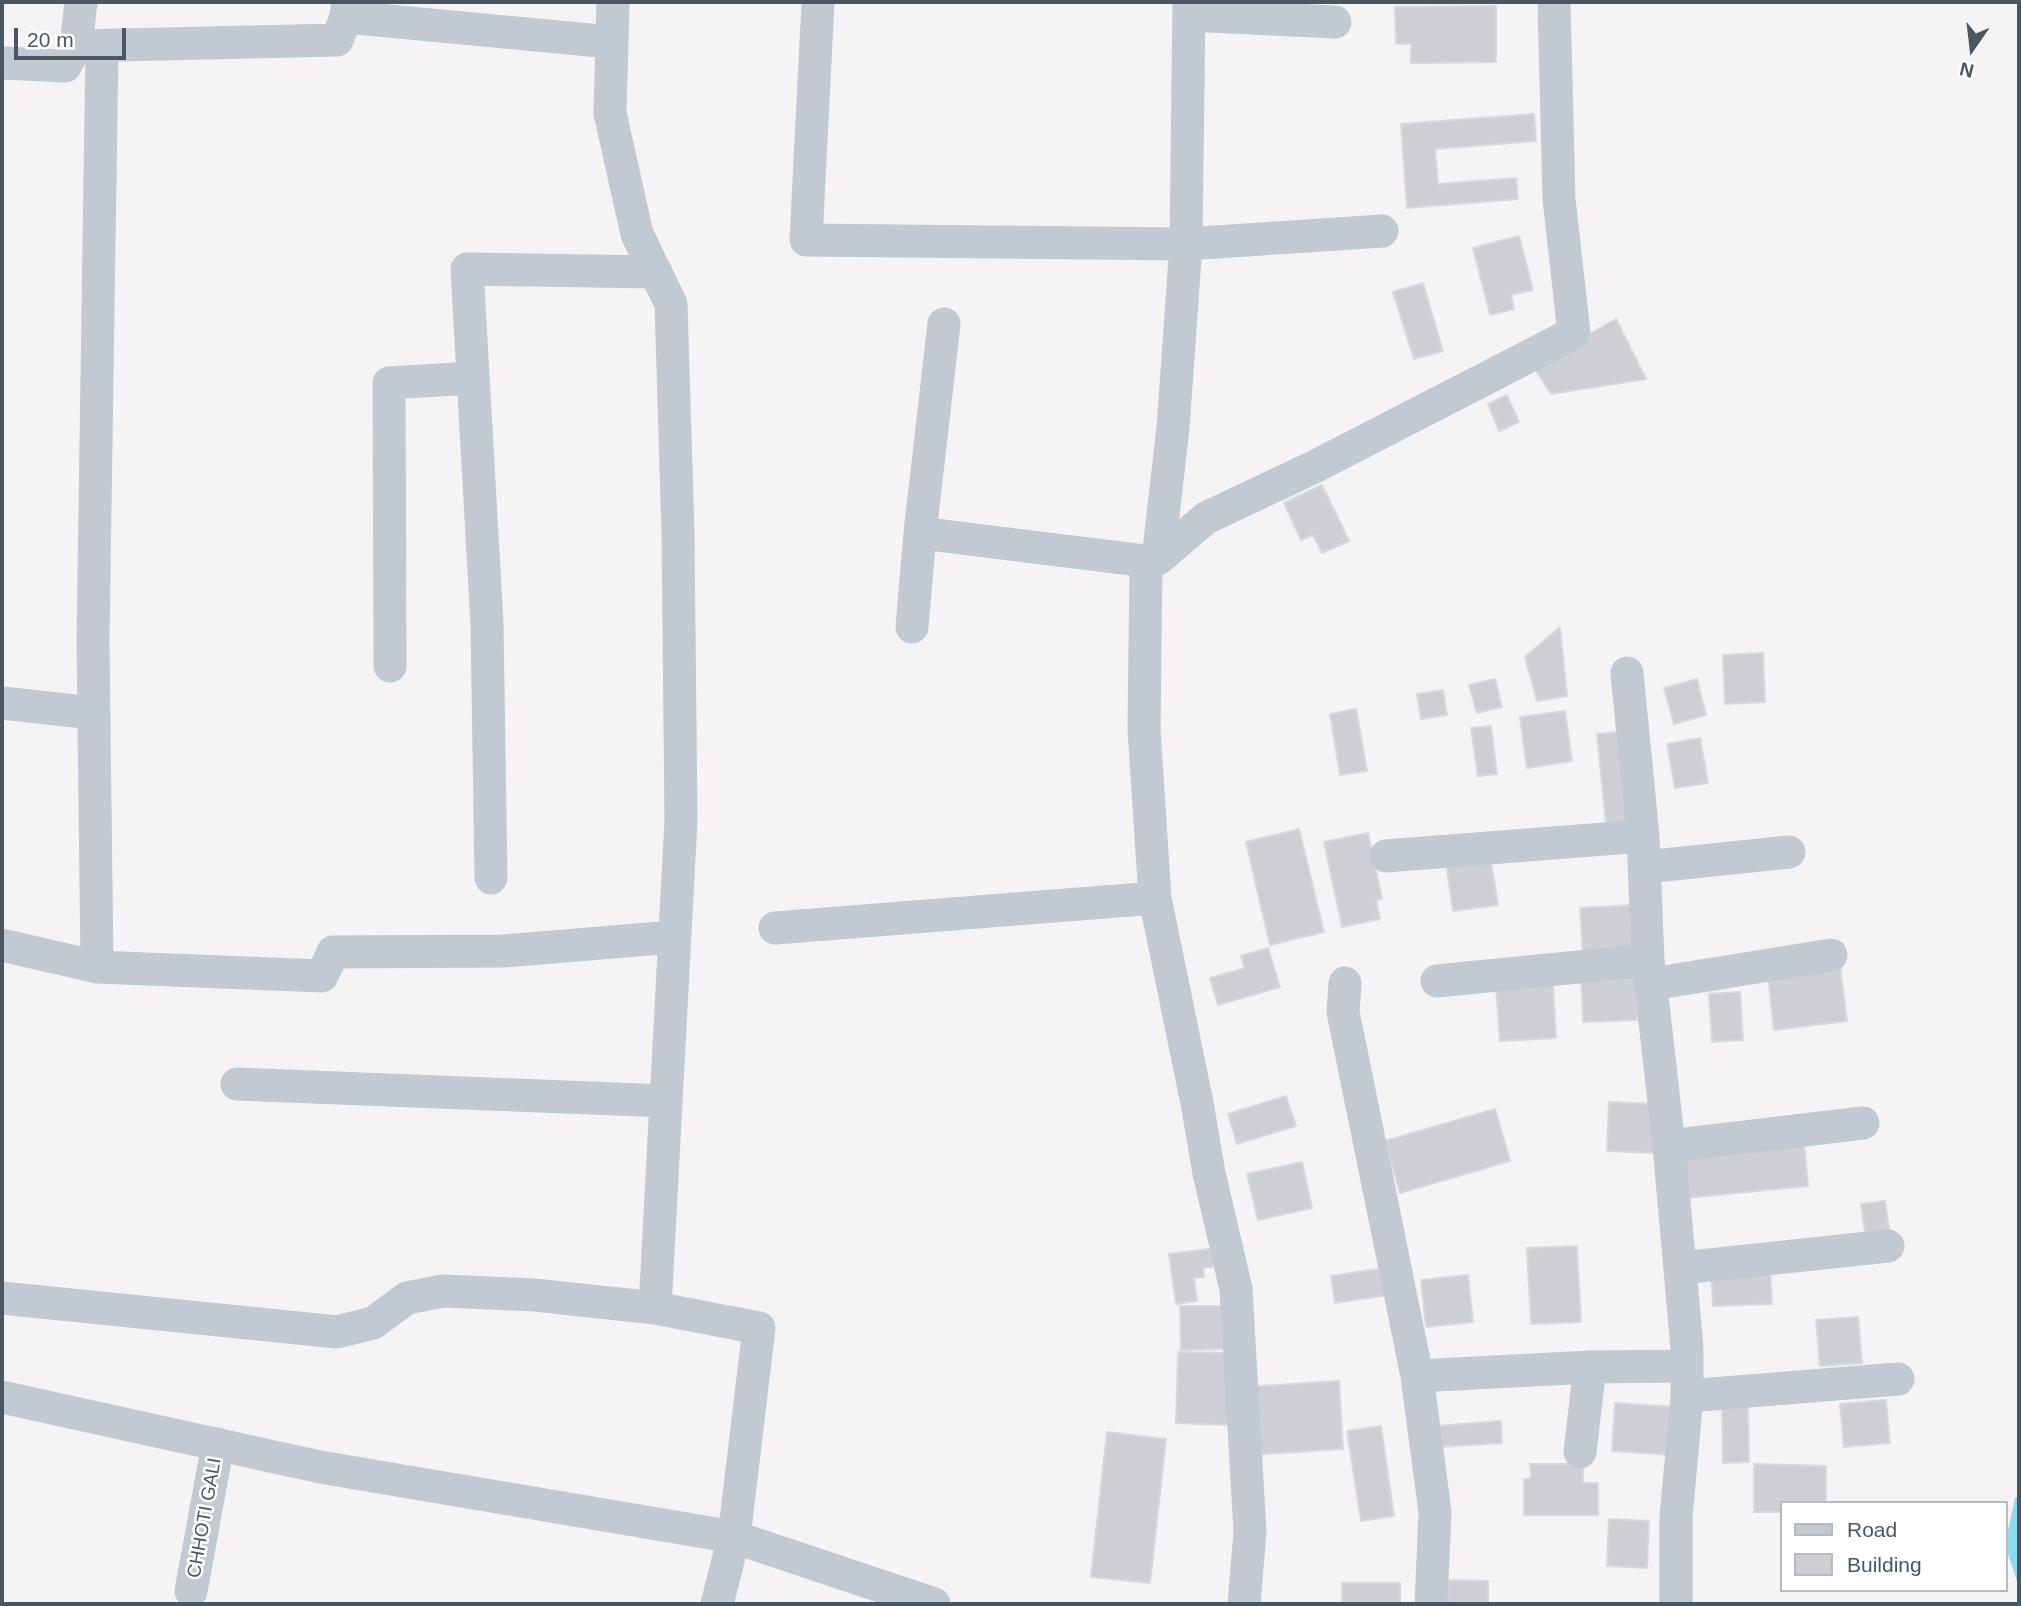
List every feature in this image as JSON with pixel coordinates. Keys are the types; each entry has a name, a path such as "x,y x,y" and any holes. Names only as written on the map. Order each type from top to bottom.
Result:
{"street":[{"path":"81,2 89,46 97,967"},
{"path":"612,2 610,113 637,234 671,304 678,533 681,821 655,1308"},
{"path":"818,2 806,240 1186,244 1382,231"},
{"path":"919,533 1152,560 1206,518 1314,467 1574,333 1559,199 1554,2"},
{"path":"1244,1604 1250,1532 1236,1289 1209,1173 1155,898 1144,730 1152,560 1173,428 1186,244 1189,8 1335,22"},
{"path":"2,63 65,66 89,46 337,40 347,10 611,43"},
{"path":"491,878 487,624 467,269 656,272"},
{"path":"912,627 919,533 944,324"},
{"path":"390,666 389,383 474,378"},
{"path":"1627,673 1644,852 1650,972 1681,1268 1687,1381 1676,1517 1676,1604"},
{"path":"2,703 93,713"},
{"path":"1386,856 1789,852"},
{"path":"775,928 1155,898"},
{"path":"2,945 97,967 322,976 333,951 504,951 673,937"},
{"path":"1437,981 1650,972 1831,955"},
{"path":"1345,983 1343,1012 1418,1376 1435,1512 1431,1604"},
{"path":"237,1084 666,1101"},
{"path":"1669,1146 1863,1123"},
{"path":"1681,1268 1888,1246"},
{"path":"2,1297 337,1332 373,1323 407,1298 443,1291 535,1295 655,1308 759,1328 734,1537 718,1604"},
{"path":"1418,1376 1590,1367 1687,1381 1898,1380"},
{"path":"1580,1452 1590,1367"},
{"path":"2,1397 320,1467 734,1537 870,1593 934,1604"},
{"name":"CHHOTI GALI","path":"191,1591 218,1444"}],"water":[{"path":"2019,1496 2019,1587 2007,1551 2007,1536 2015,1498"}],"building":[{"path":"1496,6 1496,62 1411,63 1411,44 1396,44 1395,7"},
{"path":"1534,114 1536,141 1435,149 1438,184 1516,178 1518,199 1407,208 1401,124"},
{"path":"1519,236 1533,290 1511,295 1514,309 1490,315 1473,248"},
{"path":"1423,283 1443,351 1414,359 1393,292"},
{"path":"1616,319 1646,379 1551,394 1533,366"},
{"path":"1507,395 1519,422 1499,431 1488,404"},
{"path":"1322,485 1349,541 1322,553 1313,535 1301,540 1284,503"},
{"path":"1560,627 1567,696 1537,701 1525,657"},
{"path":"1763,653 1765,702 1725,704 1723,655"},
{"path":"1495,679 1502,707 1477,713 1469,685"},
{"path":"1697,679 1706,715 1674,724 1664,688"},
{"path":"1443,690 1447,715 1421,719 1417,694"},
{"path":"1356,709 1367,771 1340,775 1330,714"},
{"path":"1565,711 1572,761 1527,768 1520,717"},
{"path":"1491,726 1497,774 1478,776 1471,728"},
{"path":"1626,731 1634,822 1606,824 1597,734"},
{"path":"1700,738 1708,783 1675,788 1667,744"},
{"path":"1299,829 1324,932 1270,945 1246,842"},
{"path":"1368,833 1382,899 1376,900 1380,919 1342,927 1324,842"},
{"path":"1490,856 1498,905 1453,911 1446,862"},
{"path":"1633,905 1637,951 1583,955 1580,908"},
{"path":"1268,948 1280,987 1218,1005 1210,978 1245,968 1241,956"},
{"path":"1840,967 1847,1021 1774,1030 1768,976"},
{"path":"1635,970 1637,1020 1583,1022 1581,973"},
{"path":"1553,984 1556,1038 1500,1041 1496,987"},
{"path":"1740,992 1743,1040 1712,1042 1709,994"},
{"path":"1286,1096 1296,1126 1237,1144 1228,1114"},
{"path":"1609,1102 1659,1104 1657,1153 1607,1151"},
{"path":"1495,1109 1510,1161 1400,1193 1385,1141"},
{"path":"1804,1141 1808,1186 1686,1198 1682,1153"},
{"path":"1302,1162 1312,1208 1258,1220 1247,1174"},
{"path":"1885,1201 1891,1242 1867,1245 1861,1204"},
{"path":"1577,1246 1581,1322 1531,1324 1527,1248"},
{"path":"1217,1248 1219,1266 1203,1268 1204,1277 1194,1278 1197,1301 1176,1304 1169,1254"},
{"path":"1392,1267 1396,1294 1335,1303 1331,1276"},
{"path":"1770,1268 1772,1304 1713,1306 1711,1271"},
{"path":"1468,1275 1473,1322 1426,1327 1421,1280"},
{"path":"1180,1306 1227,1306 1227,1349 1181,1350"},
{"path":"1858,1317 1862,1363 1820,1366 1816,1320"},
{"path":"1178,1352 1229,1353 1228,1425 1176,1423"},
{"path":"1339,1381 1343,1449 1250,1455 1246,1387"},
{"path":"1886,1400 1890,1443 1844,1447 1840,1404"},
{"path":"1615,1403 1677,1407 1674,1455 1612,1451"},
{"path":"1748,1403 1749,1462 1723,1463 1722,1404"},
{"path":"1501,1421 1502,1443 1439,1447 1437,1426"},
{"path":"1381,1426 1394,1516 1361,1521 1347,1431"},
{"path":"1107,1432 1166,1439 1150,1583 1091,1577"},
{"path":"1530,1464 1583,1464 1583,1483 1598,1483 1598,1515 1524,1515 1524,1479 1531,1478"},
{"path":"1754,1464 1826,1466 1826,1501 1780,1501 1780,1512 1754,1512"},
{"path":"1609,1519 1649,1521 1647,1568 1607,1566"},
{"path":"1448,1580 1488,1581 1488,1604 1447,1604"},
{"path":"1342,1583 1400,1583 1400,1604 1342,1604"}]}
